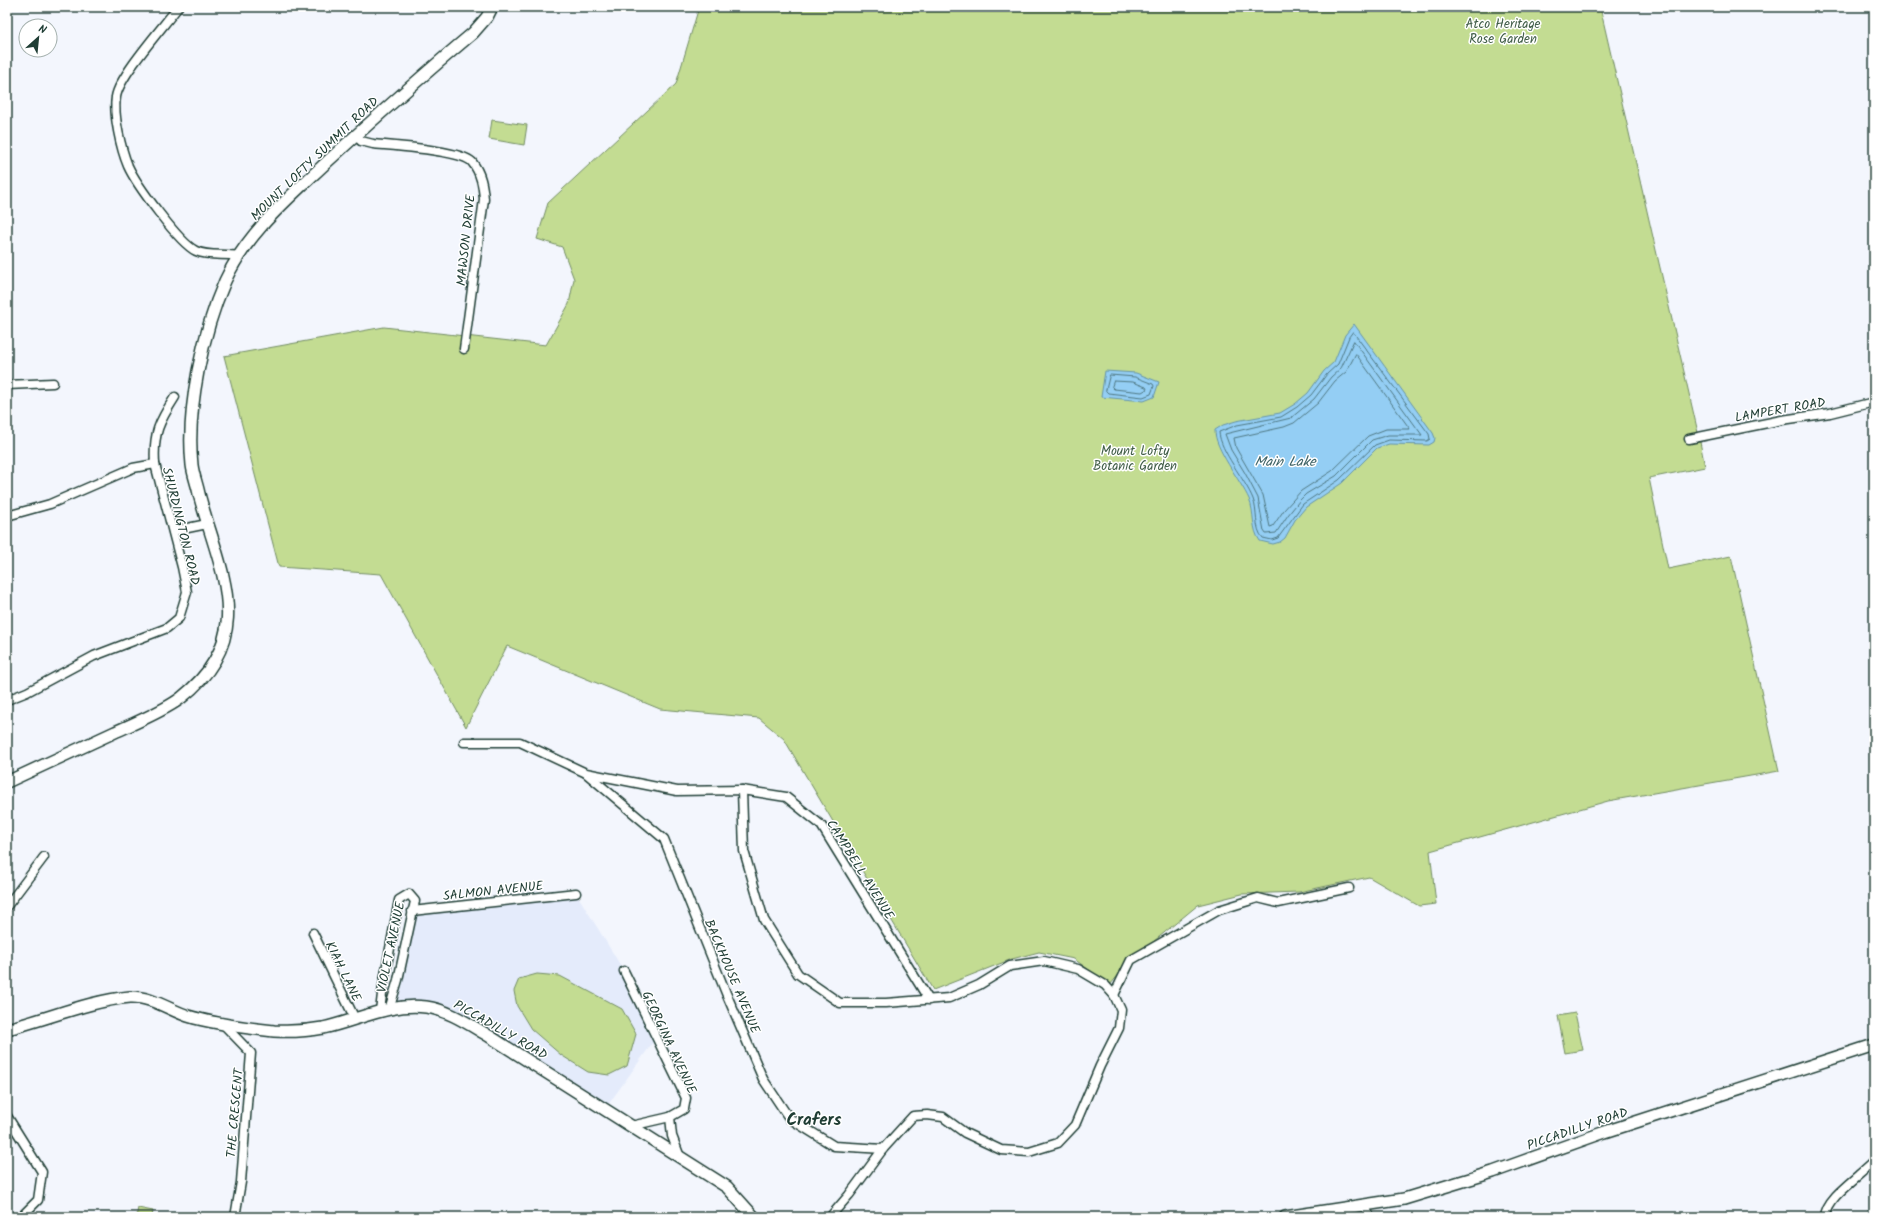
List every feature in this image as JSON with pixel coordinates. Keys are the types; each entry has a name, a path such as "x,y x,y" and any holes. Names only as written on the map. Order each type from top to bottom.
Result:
{"main road":[{"name":"MOUNT LOFTY SUMMIT ROAD","path":"7,782 136,722 180,698 201,678 212,664 221,646 228,620 228,600 225,579 207,524 192,466 191,421 197,377 215,308 226,280 238,256 258,229 280,206 354,135 473,33 487,17 492,7"},
{"name":"PICCADILLY ROAD","path":"7,1029 109,1000 132,997 156,1002 187,1016 222,1023 274,1030 297,1031 323,1028 385,1011 426,1007 456,1017 727,1187 754,1217"},
{"name":"PICCADILLY ROAD","path":"1285,1217 1404,1199 1493,1172 1605,1132 1874,1046"}],"street":[{"path":"178,7 129,70 121,85 116,97 119,134 128,166 180,239 196,251 215,255 230,254 238,256"},
{"name":"MAWSON DRIVE","path":"354,135 361,141 373,144 451,153 464,156 471,161 476,168 482,181 484,200 464,349"},
{"path":"7,385 53,383"},
{"name":"SHURDINGTON ROAD","path":"7,700 27,692 94,656 167,628 179,618 187,592 173,532 154,464 155,438 159,425 175,397"},
{"name":"LAMPERT ROAD","path":"1689,439 1782,420 1830,413 1874,402"},
{"path":"7,516 50,504 133,468 154,464"},
{"path":"173,532 207,524"},
{"name":"CAMPBELL AVENUE","path":"464,742 520,742 586,773 677,791 742,790 786,797 821,825 929,1000"},
{"name":"BACKHOUSE AVENUE","path":"586,773 664,839 726,993 763,1079 789,1118 834,1146 883,1149"},
{"path":"742,790 744,850 764,920 798,974 840,1003 886,1003 949,998 979,985 1010,966 1044,961 1078,969 1104,985 1114,994 1121,1010 1119,1028 1100,1066 1075,1124 1058,1143 1029,1152 1001,1150 965,1134 943,1117 927,1115 913,1116 883,1149 849,1195 830,1217"},
{"path":"7,906 44,857"},
{"path":"1114,994 1131,960 1219,910 1258,898 1278,903 1349,888"},
{"name":"SALMON AVENUE","path":"412,911 576,893"},
{"name":"VIOLET AVENUE","path":"409,894 415,901 398,980 385,1011 383,986 399,900 409,894"},
{"name":"KIAH LANE","path":"313,934 355,1018"},
{"name":"GEORGINA AVENUE","path":"624,971 686,1098 684,1109 670,1117 631,1126"},
{"name":"THE CRESCENT","path":"222,1023 251,1053 241,1182 235,1217"},
{"path":"7,1116 42,1172 38,1200 21,1217"},
{"path":"670,1117 672,1136 680,1157"},
{"path":"1825,1217 1825,1209 1832,1199 1863,1173 1874,1161"},
{"path":"1364,1205 1370,1217"}],"shaded area":[{"path":"576,893 624,971 656,1038 605,1109 447,1013 389,1010 412,911"}],"green space":[{"name":"Mount Lofty Botanic Garden","path":"699,7 1600,7 1705,467 1649,478 1668,569 1731,556 1779,771 1608,801 1430,851 1436,904 1419,906 1369,877 1299,892 1242,894 1198,905 1131,960 1110,985 1074,959 1039,952 1012,959 933,990 784,739 759,718 660,709 507,646 466,727 381,574 279,567 224,356 384,327 546,345 569,304 574,279 562,247 537,239 548,203 676,84"},
{"path":"492,120 527,125 524,145 489,139"},
{"path":"537,974 560,976 622,1009 636,1034 627,1066 609,1075 588,1072 561,1055 531,1029 517,1006 514,991 519,979"},
{"path":"1575,1013 1583,1050 1565,1053 1558,1016"},
{"path":"138,1208 153,1211 152,1217 136,1217"}],"water":[{"name":"Main Lake","path":"1354,324 1433,433 1435,438 1434,442 1429,445 1389,444 1377,448 1342,483 1306,507 1295,520 1285,538 1280,542 1273,544 1260,541 1255,531 1249,499 1223,455 1215,430 1223,425 1236,421 1280,413 1295,404 1308,393 1324,371 1334,362 1345,335"},
{"path":"1105,371 1136,373 1159,382 1154,397 1144,401 1101,397"}],"district":[{"name":"Crafers","path":"814,1119"}],"park label":[{"name":"Atco Heritage Rose Garden","path":"1503,30"}]}
